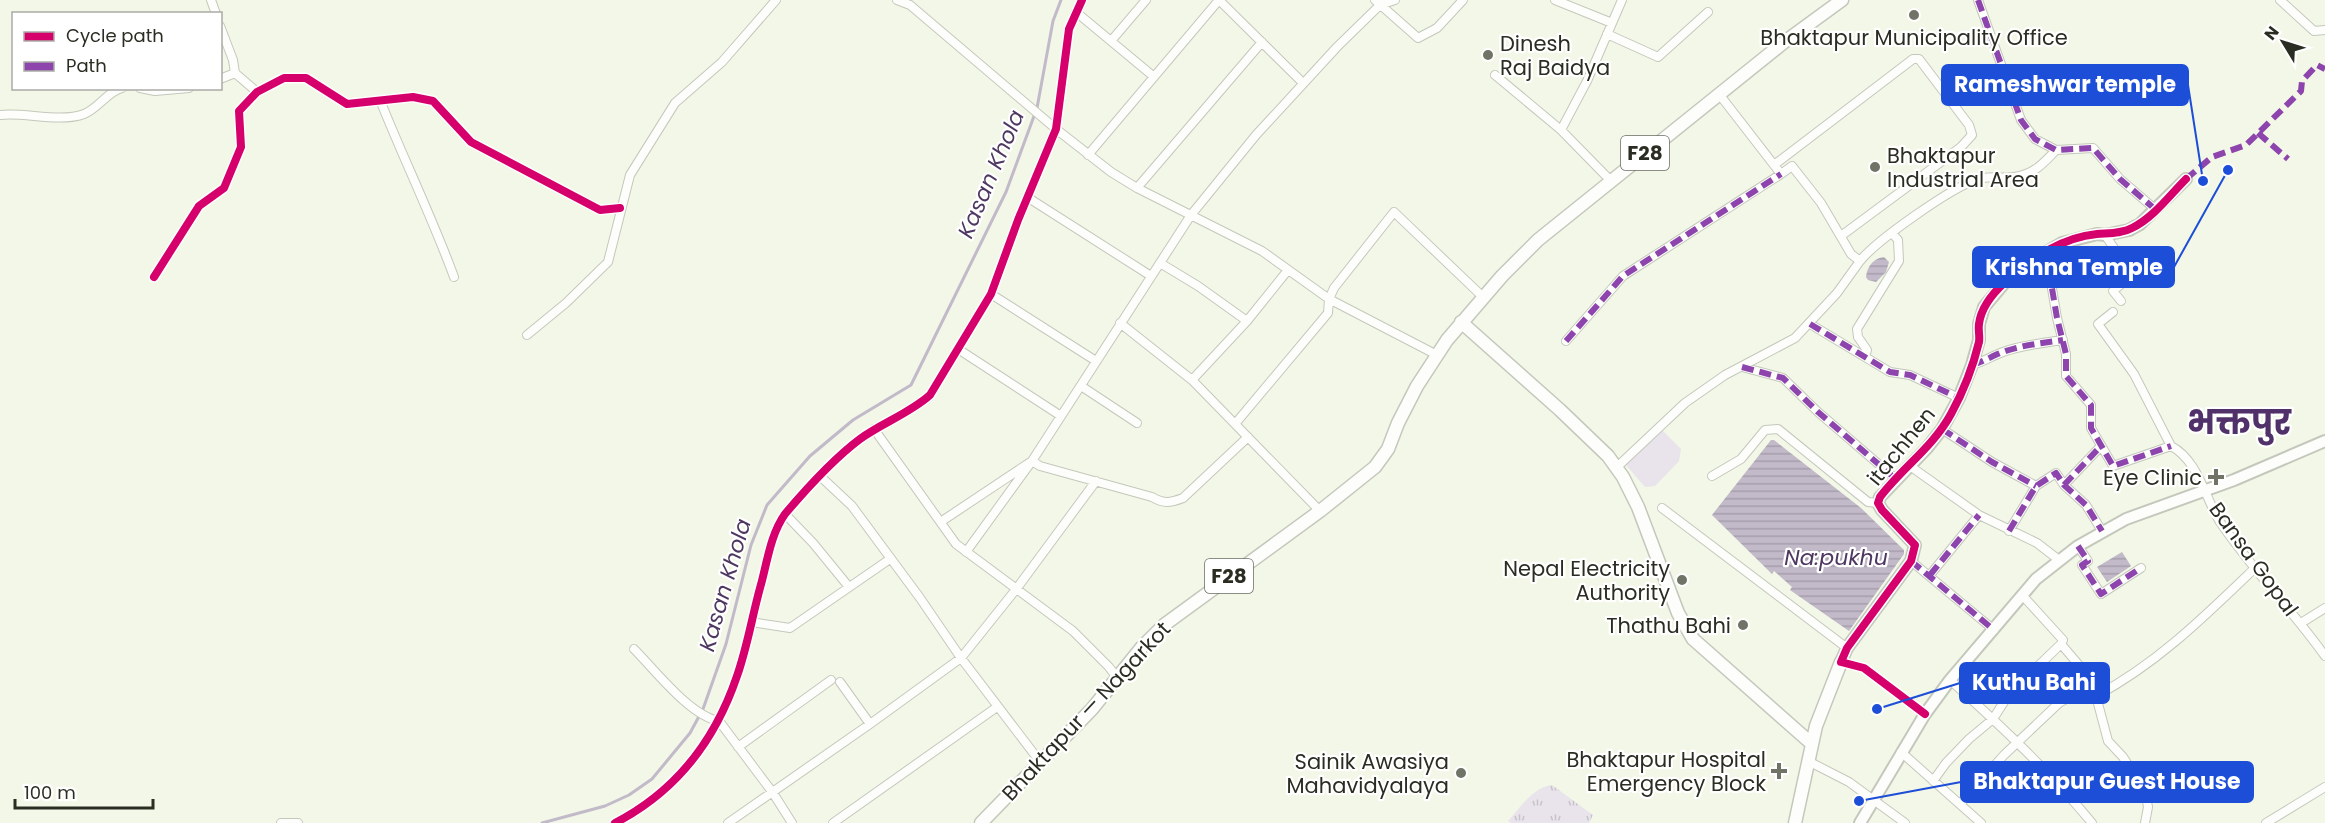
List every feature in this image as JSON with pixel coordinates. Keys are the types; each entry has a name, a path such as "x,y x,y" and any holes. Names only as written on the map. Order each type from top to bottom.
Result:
{"main road":[{"name":"F28","path":"1461,322 1538,240 1783,43 1842,0"},
{"name":"Bhaktapur — Nagarkot","path":"981,823 1041,763 1164,625 1320,511 1381,460 1417,386 1461,322"},
{"path":"1461,322 1560,410 1617,467 1638,507 1678,613 1693,639 1812,744"},
{"path":"1795,823 1816,726 1841,662"}],"street":[{"path":"526,335 566,303 608,262 630,175 675,103 722,62 776,0"},
{"path":"897,0 910,5 1056,129 1137,188 1262,251 1329,299 1437,355"},
{"path":"615,823 638,811 663,792 695,757 719,721 738,676 779,522 837,459 874,429 921,403 930,395 992,294 1027,197 1056,129 1060,112 1064,53 1069,29 1082,0"},
{"path":"1111,41 1146,0"},
{"path":"1088,154 1220,0 1303,83"},
{"path":"966,552 1032,460 1191,215 1256,135 1377,3 1395,0"},
{"path":"1377,3 1418,38 1437,28 1463,0"},
{"path":"1556,0 1611,23"},
{"path":"1561,130 1587,81 1622,0"},
{"path":"1978,0 2021,120 2035,139 2056,150 2093,148 2120,178 2156,210"},
{"path":"2280,0 2314,31 2325,30"},
{"path":"1076,12 1153,76"},
{"path":"1607,34 1658,57 1708,12"},
{"path":"222,31 233,60 235,73 257,92"},
{"path":"1137,188 1262,42"},
{"path":"1774,165 1913,59 1919,59 1969,125 1972,135 1961,147 1841,237"},
{"path":"222,78 235,73"},
{"path":"1495,75 1561,130 1610,180"},
{"path":"154,278 199,206 224,188 241,147 239,111 257,92 284,78 306,78 347,104 412,97 433,101 471,142 600,210 620,208"},
{"path":"0,115 83,114 117,90"},
{"path":"150,90 166,90"},
{"path":"1719,94 1781,174"},
{"path":"380,100 438,233 454,277"},
{"path":"1617,467 1685,403 1742,367 1788,343 1810,324 1846,282 1867,252 1892,233 1977,179 1994,176 2014,177 2027,173 2041,167 2056,150"},
{"path":"1566,341 1623,276 1792,166 1821,203 1851,254 1860,261"},
{"name":"itachhen","path":"1911,561 1914,545 1878,503 1886,490 1942,429 1959,398 1979,340 1979,324 1984,307 2005,282 2046,253 2068,241 2129,230 2140,224 2186,179"},
{"path":"1027,197 1151,276"},
{"path":"1235,424 1328,313 1329,299 1334,288 1394,212 1483,297"},
{"path":"1865,357 1867,350 1858,337 1857,329 1899,261 1898,240 1892,233"},
{"path":"2105,235 2127,267 2124,282 2113,291 2121,301"},
{"path":"2046,253 2066,354 2066,376 2091,405 2091,428 2113,466 2171,446"},
{"path":"1160,263 1198,286 1247,321"},
{"path":"1192,380 1247,321 1288,270"},
{"path":"992,294 1096,361"},
{"name":"Bansa Gopal","path":"2114,312 2098,324 2134,374 2171,446 2182,452 2220,521 2325,656"},
{"path":"1120,323 1192,380 1320,511"},
{"path":"1810,324 1890,372 1910,375 1959,398"},
{"path":"1972,365 1984,362 2000,352 2063,340"},
{"path":"958,349 1061,416"},
{"path":"1742,367 1783,378 1818,412 1897,480"},
{"path":"1081,386 1137,423"},
{"path":"874,429 942,521 956,544 1073,631 1118,679"},
{"path":"1712,476 1741,459 1765,430 1778,429 1868,502 1878,503"},
{"path":"1942,429 1992,462 2036,486"},
{"path":"1032,460 1040,465 1152,497 1162,503 1169,503 1183,498 1248,437"},
{"path":"1860,823 1925,714 1950,680 2036,579 2078,546 2102,531 2145,511 2261,470 2325,441"},
{"path":"2064,485 2101,446"},
{"path":"942,521 1032,460"},
{"path":"1910,466 1979,515 2037,543 2059,561"},
{"path":"2009,531 2036,486 2056,473 2064,485 2086,505 2102,531"},
{"path":"820,476 852,506 961,658 1041,763"},
{"path":"728,823 961,658 1017,588 1096,481"},
{"path":"1662,508 1847,648"},
{"path":"785,514 813,543 849,587"},
{"path":"1930,575 1979,515"},
{"path":"2078,546 2088,561 2082,565 2101,594 2141,568"},
{"path":"751,622 790,628 890,559"},
{"path":"1925,714 1864,668 1841,662 1847,648 1911,561 1994,630"},
{"path":"1960,804 2017,742 2059,703 2077,693 2095,692 2151,663 2226,597 2256,567"},
{"path":"1934,781 1946,763 1969,739 1993,719 2009,694 2063,640 2023,596"},
{"path":"2301,623 2325,608"},
{"path":"2061,644 2078,664 2095,692 2108,741 2123,757 2145,791 2148,807 2145,823"},
{"path":"634,648 695,711 708,719 719,721 773,793 792,823"},
{"path":"738,747 831,680"},
{"path":"1950,680 2017,742 2092,823"},
{"path":"840,682 870,724"},
{"path":"833,823 998,707"},
{"path":"1901,752 1981,823"},
{"path":"1808,761 1849,782 1905,823"},
{"path":"2266,823 2325,786"},
{"path":"281,823 298,823"}],"green space":[{"path":"1662,430 1681,449 1679,461 1655,486 1645,487 1626,465"},
{"path":"1552,785 1593,815 1589,823 1511,823 1508,821 1533,794"}],"water":[{"path":"1884,257 1889,262 1886,272 1876,282 1868,280 1866,277 1871,264"},
{"name":"Na:pukhu","path":"1771,440 1774,440 1861,508 1904,550 1904,554 1849,631 1790,590 1792,587 1774,571 1772,574 1712,515"},
{"path":"2122,552 2131,566 2107,582 2097,567"}],"waterway":[{"name":"Kasan Khola","path":"542,823 605,806 629,795 652,779 690,733 703,709 726,644 751,545 767,505 810,456 853,420 911,385 1006,192 1037,108 1053,21 1061,0"}],"marked path":[{"path":"1978,0 2021,120 2035,139 2056,150 2093,148 2120,179 2156,210"},
{"path":"2186,179 2212,157 2246,145 2301,91 2302,81 2317,65 2325,69"},
{"path":"2258,133 2288,159"},
{"path":"1566,341 1623,276 1781,174"},
{"path":"2046,253 2057,318 2066,354 2066,376 2091,405 2091,428 2113,466 2171,446"},
{"path":"1810,324 1890,372 1910,375 1959,398"},
{"path":"1972,365 2010,350 2063,340"},
{"path":"1742,367 1783,378 1818,412 1897,480"},
{"path":"1942,429 1992,462 2036,486"},
{"path":"2064,485 2101,446"},
{"path":"2009,531 2036,486 2056,473 2064,485 2086,505 2102,531"},
{"path":"1930,575 1979,515"},
{"path":"2078,546 2088,561 2082,565 2101,594 2141,568"},
{"path":"1911,561 1994,630"}],"cycle path":[{"path":"615,823 637,810 674,780 705,743 717,722 741,665 770,550 785,514 820,475 850,447 930,395 991,294 1018,220 1056,129 1069,29 1082,0"},
{"path":"154,277 199,206 224,188 241,147 239,111 257,92 284,78 306,78 347,104 413,97 433,101 471,142 600,210 620,208"},
{"path":"1925,714 1864,668 1841,662 1847,648 1911,561 1915,545 1882,510 1878,503 1880,497 1935,437 1951,414 1974,361 1979,342 1982,312 2001,286 2036,257 2059,244 2084,236 2123,231 2140,224 2154,213 2186,179"}],"place":[{"name":"Bhaktapur Municipality Office","path":"1914,15"},
{"name":"Dinesh Raj Baidya","path":"1488,55"},
{"name":"Bhaktapur Industrial Area","path":"1875,167"},
{"name":"Krishna Temple","path":"2228,170"},
{"name":"Rameshwar temple","path":"2203,181"},
{"name":"Eye Clinic","path":"2216,477"},
{"name":"Nepal Electricity Authority","path":"1682,580"},
{"name":"Thathu Bahi","path":"1743,625"},
{"name":"Kuthu Bahi","path":"1877,709"},
{"name":"Bhaktapur Hospital Emergency Block","path":"1779,771"},
{"name":"Sainik Awasiya Mahavidyalaya","path":"1461,773"},
{"name":"Bhaktapur Guest House","path":"1859,801"}],"district":[{"name":"भक्तपुर","path":"2239,422"}]}
